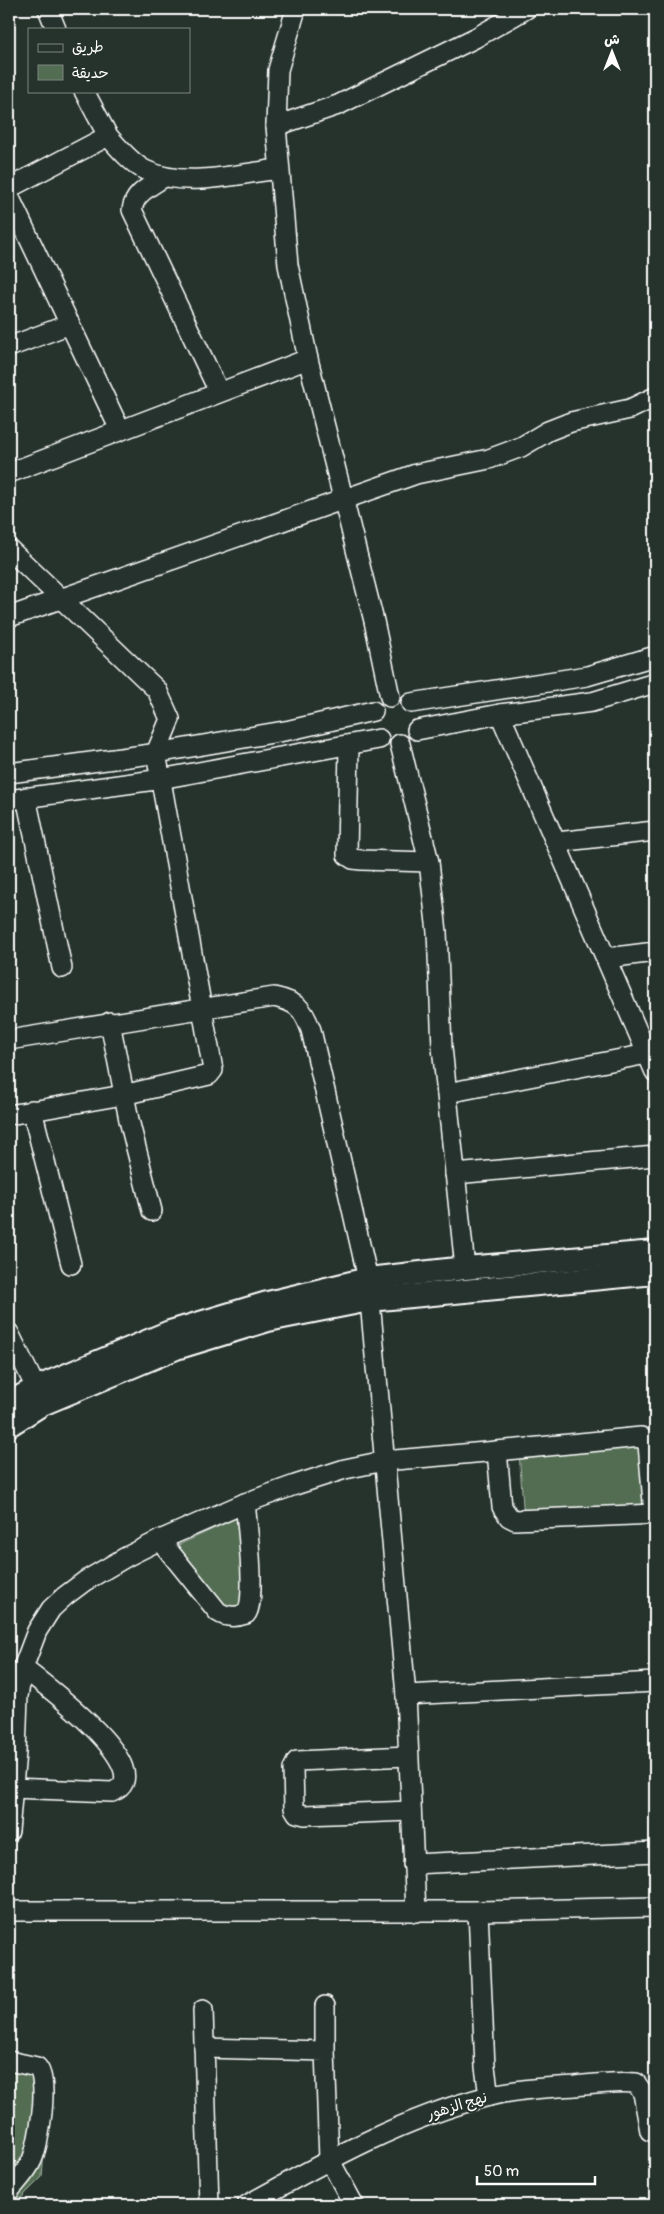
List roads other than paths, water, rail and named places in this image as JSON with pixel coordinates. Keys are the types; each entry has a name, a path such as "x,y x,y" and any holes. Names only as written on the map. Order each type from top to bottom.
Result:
{"street":[{"path":"48,9 56,28"},
{"path":"296,9 278,70 276,126 288,265 308,359 374,621 390,698"},
{"path":"276,126 338,105 475,38 526,9"},
{"path":"85,92 108,136 143,169 164,178 204,179 279,169"},
{"path":"9,188 108,136"},
{"path":"164,178 137,196 132,210 219,392"},
{"path":"9,196 120,430"},
{"path":"9,347 70,324"},
{"path":"9,473 308,359"},
{"path":"9,617 416,474 488,459 521,446 548,431 571,422 630,409 655,397"},
{"path":"9,549 157,690 170,719 156,753 213,1066 212,1073 124,1095 9,1115"},
{"path":"411,703 496,688 587,676 655,656"},
{"path":"417,730 500,714 592,702 655,683"},
{"path":"62,968 17,799 161,779 379,739 393,745 400,744 413,737 417,730 418,716 411,703 404,699 390,698 382,700 373,711 371,726 379,739"},
{"path":"9,773 156,753 290,730 373,711"},
{"path":"500,714 655,1072"},
{"path":"400,744 429,862 437,932 447,1093 465,1268"},
{"path":"349,745 347,855 353,859 361,860 429,862"},
{"path":"557,842 655,831"},
{"path":"607,958 655,952"},
{"path":"9,1040 110,1022 274,997 287,1000 298,1006 306,1016 318,1058 369,1290 406,1695 416,1912"},
{"path":"110,1022 142,1179 152,1211"},
{"path":"447,1093 648,1054"},
{"path":"32,1110 71,1264"},
{"path":"455,1174 655,1156"},
{"path":"9,1403 39,1396 176,1348 369,1290 465,1268 655,1252"},
{"path":"369,1290 655,1273"},
{"path":"9,1333 39,1396"},
{"path":"9,1425 39,1396"},
{"path":"9,1831 18,1696 23,1668 37,1631 51,1609 85,1581 160,1540 245,1503 344,1469 384,1461 641,1437 648,1444 655,1514 515,1520 509,1517 502,1507 497,1451"},
{"path":"160,1540 218,1612 229,1616 246,1614 250,1610 252,1588 245,1503"},
{"path":"12,1788 112,1792 120,1789 124,1784 121,1764 112,1749 79,1713 23,1668"},
{"path":"406,1695 655,1682"},
{"path":"408,1756 297,1761 293,1769 294,1808 296,1812 305,1815 411,1811"},
{"path":"413,1864 655,1852"},
{"path":"9,1911 478,1912 655,1907"},
{"path":"478,1912 485,2068 489,2096"},
{"path":"325,2006 329,2159 354,2205"},
{"path":"203,2010 209,2205"},
{"path":"204,2048 325,2051"},
{"path":"9,2061 33,2066 41,2071 43,2102 32,2161 9,2191"},
{"name":"نهج الزهور","path":"247,2205 329,2159 427,2115 489,2096 524,2089 636,2083 643,2093 650,2131"}]}
